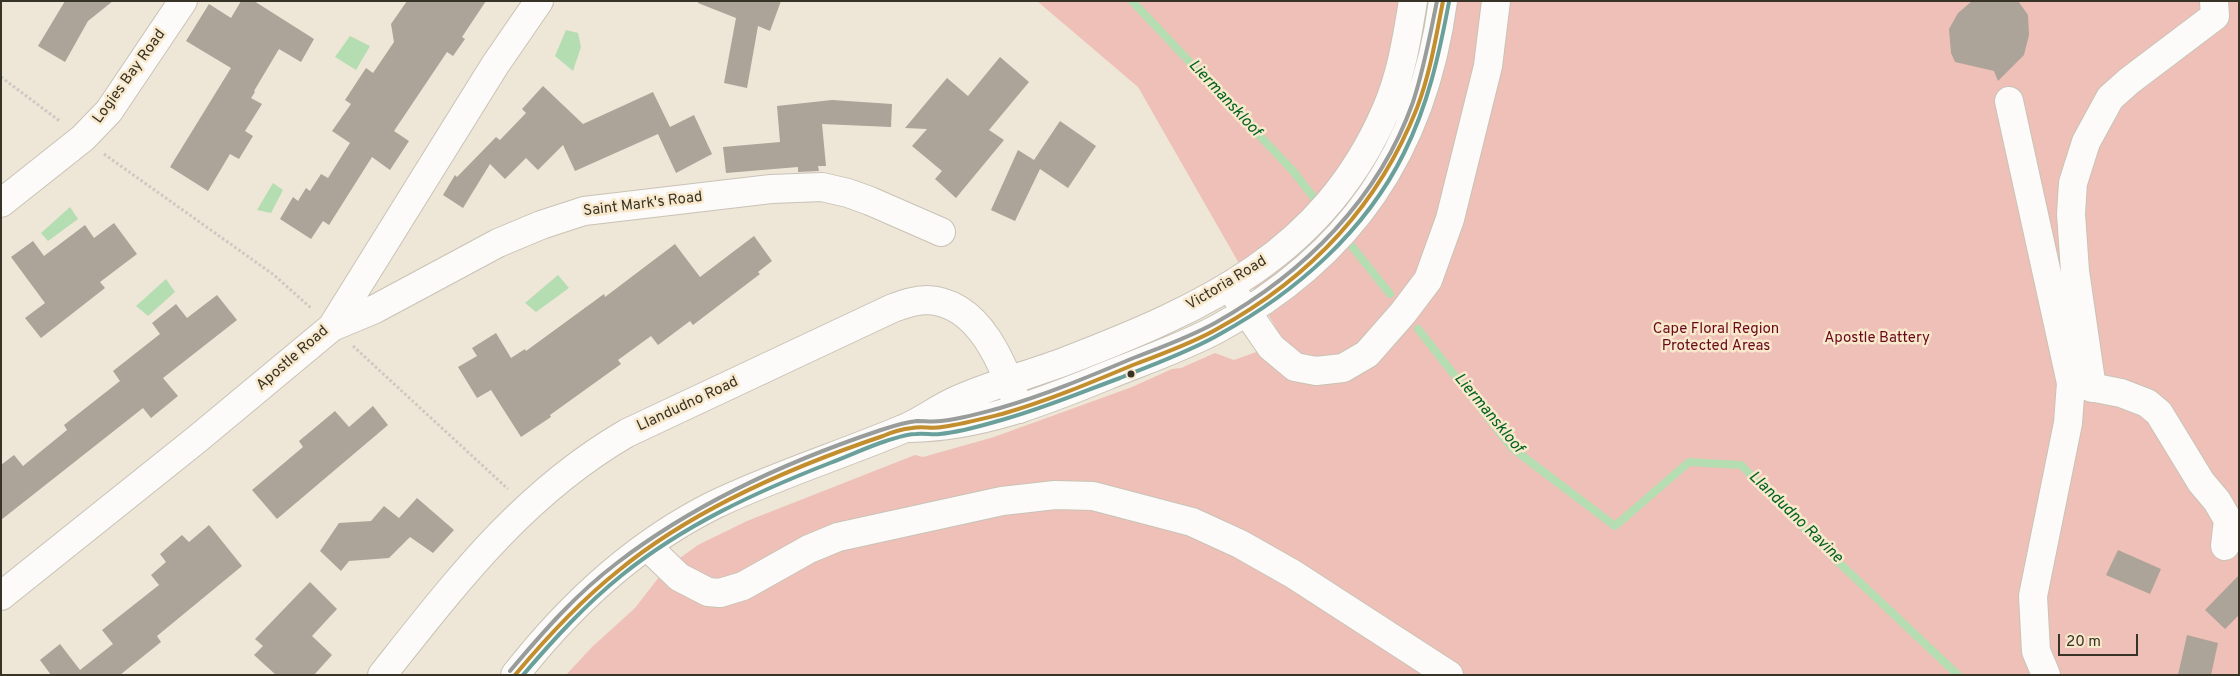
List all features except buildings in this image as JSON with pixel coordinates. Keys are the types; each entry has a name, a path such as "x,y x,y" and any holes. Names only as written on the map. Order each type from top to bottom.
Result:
{"street":[{"name":"Logies Bay Road","path":"1,203 83,138 109,112 183,1"},
{"name":"Apostle Road","path":"1,596 196,440 332,327 495,65 539,1"},
{"name":"Victoria Road","path":"514,675 540,643 582,600 648,547 684,522 749,490 821,459 906,428 955,400 1010,382 1163,321 1229,286 1270,260 1297,238 1337,194 1360,162 1386,109 1397,78 1413,1"},
{"name":"Victoria Road","path":"906,428 938,428 966,423 1019,409 1177,348 1247,311 1307,266 1343,234 1367,203 1397,157 1416,114 1431,68 1443,1"},
{"path":"1229,286 1271,347 1296,367 1316,371 1343,368 1367,354 1403,313 1428,280 1450,219 1488,66 1496,1"},
{"path":"2046,675 2036,651 2033,596 2068,423 2081,385 2071,214 2073,183 2086,142 2110,98 2129,81 2215,16 2214,1"},
{"path":"2009,101 2081,385"},
{"name":"Saint Mark's Road","path":"332,327 375,309 498,243 541,225 584,211 771,189 822,187 848,193 870,201 941,232"},
{"name":"Llandudno Road","path":"382,675 474,560 527,507 593,453 627,434 884,312 909,302 926,300 939,302 965,315 978,325 990,344 1010,382 1019,409"},
{"path":"2081,385 2130,396 2147,403 2159,413 2201,482 2217,501 2228,520 2229,528 2225,546"},
{"path":"648,547 679,578 708,592 720,593 743,586 809,549 838,537 1002,501 1055,495 1093,496 1192,522 1240,544 1293,574 1449,675"}],"path":[{"path":"1,77 274,275 527,507"}],"green space":[{"name":"Cape Floral Region Protected Areas","path":"1037,1 2239,1 2239,675 566,675 592,647 635,608 666,568 698,545 747,521 915,455 923,457 994,437 1132,387 1215,353 1234,360 1284,342 1138,87"}],"shaded area":[{"path":"566,30 578,33 581,47 573,71 555,56"},
{"path":"350,36 370,46 356,70 335,57"},
{"path":"273,183 283,190 271,213 257,210"},
{"path":"70,207 78,219 48,241 41,233"},
{"path":"558,275 569,288 536,312 525,303"},
{"path":"166,279 175,292 148,316 136,306"}],"waterway":[{"name":"Liermanskloof","path":"1132,1 1293,171 1314,198"},
{"name":"Liermanskloof","path":"1350,244 1390,294"},
{"name":"Llandudno Ravine","path":"1418,329 1512,448 1615,526 1689,462 1741,465 1833,557 1958,675"}],"transit line":[{"path":"510,671 574,601 617,563 678,521 743,486 811,455 890,427 917,421 941,421 971,416 1017,403 1066,385 1205,328 1248,303 1279,281 1308,257 1335,230 1359,201 1380,170 1398,137 1413,102 1424,65 1437,1"},
{"path":"515,675 564,620 618,571 678,528 744,492 813,461 893,432 916,427 938,428 1002,414 1068,391 1197,339 1251,309 1282,287 1311,263 1337,237 1361,208 1401,144 1426,82 1443,1"},
{"path":"523,675 570,623 622,575 670,540 722,511 775,486 901,436 965,430 1063,400 1196,347 1275,299 1301,279 1349,234 1388,182 1404,153 1420,117 1437,60 1449,2"}],"park label":[{"name":"Apostle Battery","path":"1877,339"}]}
